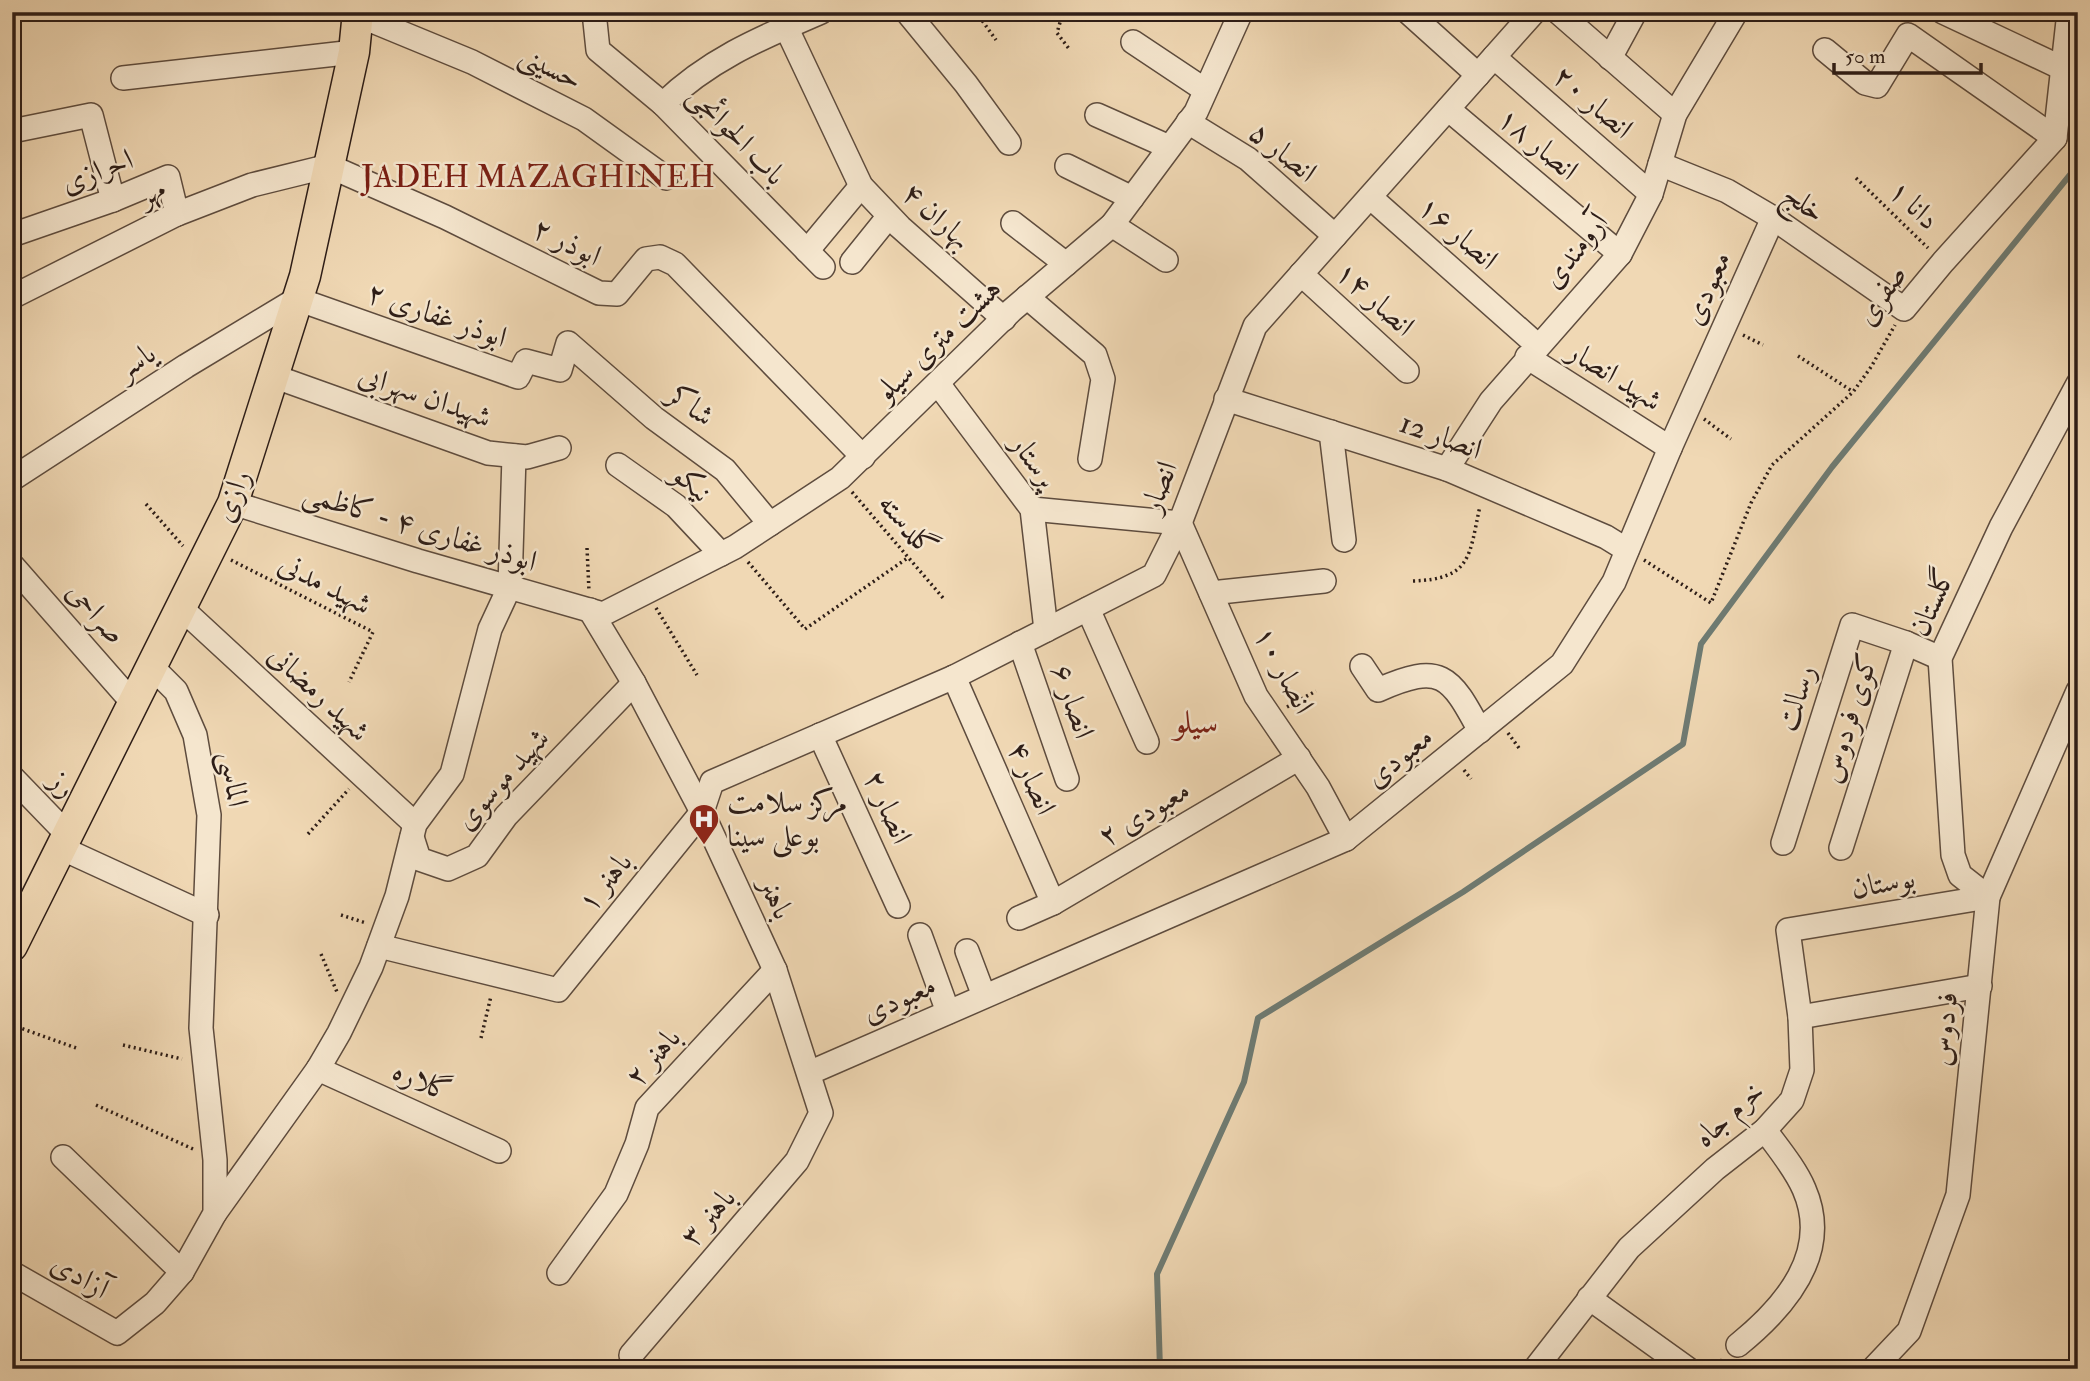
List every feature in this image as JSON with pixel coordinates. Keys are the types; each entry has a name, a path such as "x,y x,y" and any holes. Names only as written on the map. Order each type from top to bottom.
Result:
{"main road":[{"name":"رازی","path":"12,946 20,908 64,841 233,503 297,299 354,52 358,14"}],"street":[{"name":"باب الحوائجی","path":"594,12 598,50 663,104 823,267"},
{"path":"663,104 689,79 736,49 821,12"},
{"path":"907,12 966,84 1009,144"},
{"name":"هشت متری سیلو","path":"590,610 603,614 728,550 840,478 863,457 1004,318 1112,225 1188,122 1241,12"},
{"path":"1408,12 1478,75"},
{"name":"انصار","path":"702,812 712,782 954,677 1154,575 1180,523 1255,326 1534,12"},
{"path":"1558,12 1675,114"},
{"path":"1610,58 1636,12"},
{"name":"آرومندی","path":"1447,469 1491,401 1532,351 1620,254 1651,194 1675,114 1736,12"},
{"path":"1943,12 2062,68"},
{"path":"1825,50 1865,83 1877,86 1908,35 2055,138 2069,12"},
{"name":"حسینی","path":"358,14 472,62 584,119 666,178"},
{"name":"بهاران ۴","path":"786,27 861,187 1004,318"},
{"path":"1133,42 1205,90"},
{"path":"123,78 354,52"},
{"name":"انصار ۲۰","path":"1494,57 1651,194"},
{"name":"انصار ۱۸","path":"1448,109 1620,254"},
{"path":"12,131 91,115 113,200"},
{"path":"1097,115 1169,147"},
{"name":"انصار ۵","path":"1188,122 1248,159 1335,236"},
{"name":"صفری","path":"1905,309 1942,262 2055,138"},
{"name":"خلج","path":"1660,164 1727,191 1773,218 1905,309"},
{"name":"مهر","path":"12,298 177,214 252,185 329,166"},
{"name":"ابوذر ۲","path":"329,166 445,217 599,293 617,294 646,259 660,257 675,264 863,457"},
{"path":"1067,166 1132,198"},
{"name":"احرازی","path":"12,235 113,200 168,177 177,214"},
{"name":"بهاران ۴","path":"807,251 861,187"},
{"name":"انصار ۱۶","path":"1370,197 1532,351"},
{"path":"852,262 889,215"},
{"name":"معبودی","path":"809,1073 1346,839 1562,664 1614,582 1670,448 1773,218"},
{"path":"1013,223 1066,264"},
{"path":"1112,225 1167,260"},
{"name":"انصار ۱۴","path":"1301,274 1407,371"},
{"name":"پرستار","path":"1027,298 1096,355 1103,379 1090,459"},
{"name":"ابوذر غفاری ۲","path":"297,299 518,377 526,361 560,370 568,343"},
{"name":"یاسر","path":"12,479 186,366 297,299"},
{"name":"شاکر","path":"568,343 654,418 725,470 770,524"},
{"name":"شهید انصار","path":"1532,351 1670,448"},
{"name":"شهیدان سهرابی","path":"273,376 488,453 527,457 559,448"},
{"name":"گلستان","path":"1988,897 1960,875 1954,855 1940,657 2001,527 2078,384"},
{"name":"پرستار","path":"939,385 1032,509 1046,630"},
{"name":"انصار 12","path":"1226,399 1447,469 1606,537 1627,550"},
{"path":"1331,432 1344,540"},
{"path":"215,1213 318,1069 347,1017 379,946 397,896 414,830 452,774 490,629 510,586 513,456"},
{"name":"نیکو","path":"618,465 676,506 728,550"},
{"name":"ابوذر غفاری ۴ - کاظمی","path":"233,503 418,561 590,610"},
{"path":"1032,509 1180,523"},
{"name":"انصار ۱۰","path":"1180,523 1256,696 1298,758 1346,839"},
{"name":"صراحی","path":"12,565 133,703"},
{"path":"1211,593 1324,581"},
{"name":"شهید رمضانی","path":"180,607 361,776 414,830"},
{"path":"1087,609 1147,742"},
{"name":"باهنر","path":"590,610 634,683 702,812 775,970 821,1113"},
{"name":"رسالت","path":"1783,844 1852,625 1906,643"},
{"name":"انصار ۶","path":"1020,643 1067,779"},
{"name":"کوی فردوس","path":"1841,848 1906,643 1940,657"},
{"name":"الماسی","path":"117,1333 155,1303 182,1272 215,1213 215,1160 201,1028 209,815 195,734 176,691 151,666"},
{"path":"1362,666 1378,690 1411,675 1440,677 1457,688 1480,731"},
{"name":"انصار ۴","path":"954,677 1053,903"},
{"name":"شهید موسوی","path":"414,830 419,859 447,869 477,856 506,816 634,683"},
{"name":"فردوس","path":"1873,1369 1909,1331 1958,1195 1988,897 2078,691"},
{"name":"انصار ۲","path":"820,735 898,906"},
{"name":"معبودی ۲","path":"1019,918 1053,903 1298,758"},
{"name":"رز","path":"12,776 64,841"},
{"name":"باهنر ۱","path":"496,976 558,990 702,812"},
{"path":"64,841 207,915"},
{"name":"بوستان","path":"1788,930 1988,897"},
{"name":"خرم جاه","path":"1535,1369 1629,1248 1715,1169 1765,1130 1792,1100 1802,1070 1800,1017 1788,930"},
{"path":"920,935 948,1012"},
{"path":"379,946 496,976"},
{"path":"967,951 984,996"},
{"name":"باهنر ۲","path":"559,1273 616,1194 637,1144 647,1108 775,970"},
{"path":"1800,1017 1980,986"},
{"name":"گلاره","path":"318,1069 499,1151"},
{"name":"باهنر ۳","path":"631,1356 797,1161 821,1113"},
{"path":"1738,1345 1761,1326 1796,1285 1814,1239 1804,1189 1765,1130"},
{"path":"63,1157 182,1272"},
{"name":"آزادی","path":"12,1273 117,1333"},
{"path":"1588,1298 1688,1369"}],"path":[{"path":"976,12 996,40"},
{"path":"1062,12 1057,33 1070,50"},
{"name":"دانا ۱","path":"1856,178 1942,262"},
{"name":"صفری","path":"1627,550 1711,603 1751,503 1772,464 1853,392 1905,309"},
{"path":"1798,356 1853,392"},
{"path":"1688,407 1731,439"},
{"name":"گلدسته","path":"840,478 944,599"},
{"path":"1413,581 1440,580 1463,567 1470,551 1484,485"},
{"path":"146,504 205,557"},
{"path":"587,548 590,610"},
{"path":"728,550 805,629 909,557"},
{"name":"شهید مدنی","path":"205,557 373,632 349,682"},
{"path":"646,592 697,675"},
{"path":"1270,716 1316,691"},
{"path":"308,834 361,776"},
{"path":"321,954 347,1017"},
{"path":"481,1038 496,976"},
{"path":"12,1025 79,1049"},
{"path":"123,1045 204,1064"},
{"path":"96,1105 215,1160"}],"waterway":[{"path":"1160,1369 1157,1274 1244,1082 1258,1018 1463,892 1683,744 1701,644 1832,467 2078,165"}],"place":[{"name":"مرکز سلامت بوعلی سینا","path":"704,846"}],"district":[{"name":"JADEH MAZAGHINEH","path":"538,177"},
{"name":"سیلو","path":"1196,723"}]}
